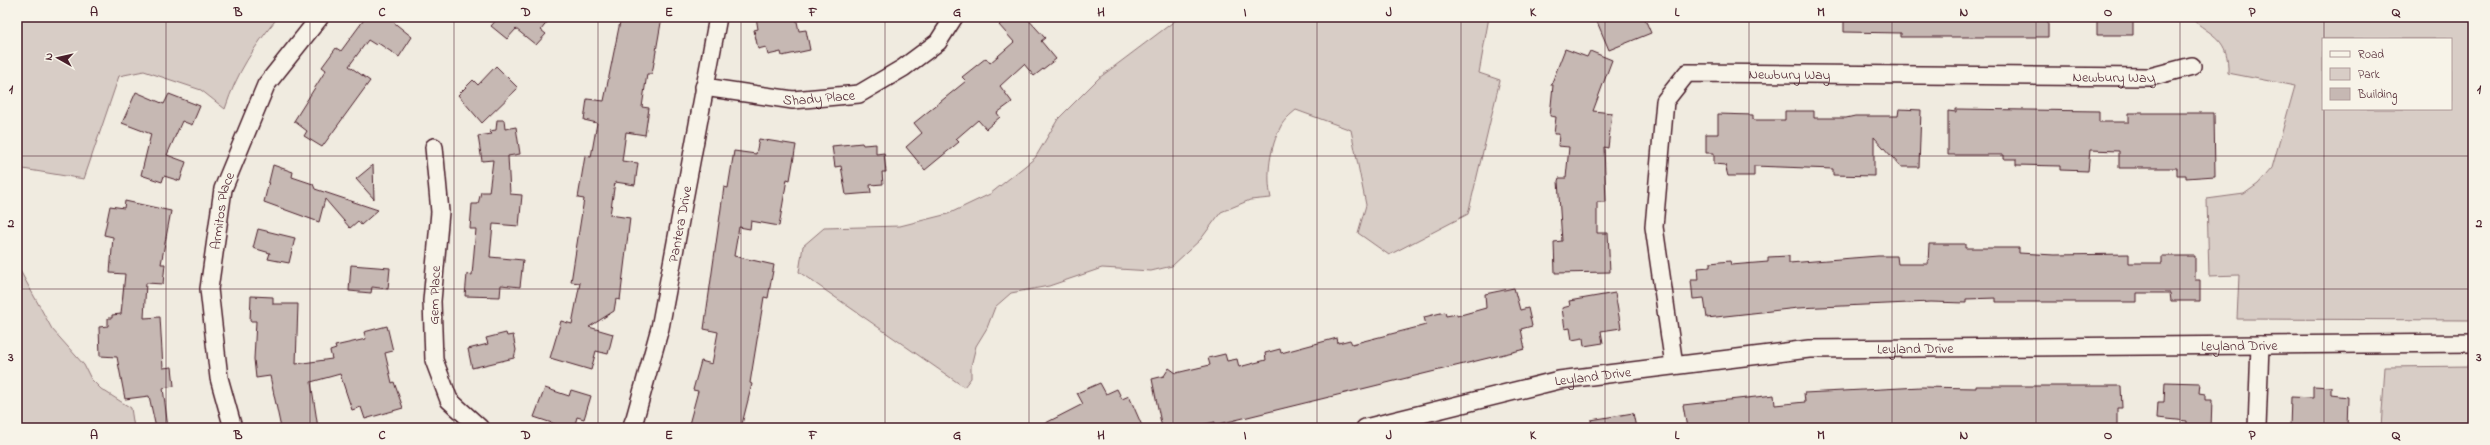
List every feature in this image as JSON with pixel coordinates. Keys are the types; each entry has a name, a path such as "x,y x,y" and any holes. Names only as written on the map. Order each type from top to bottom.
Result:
{"street":[{"name":"Armitos Place","path":"233,428 219,378 209,289 223,189 266,85 320,17"},
{"name":"Pantera Drive","path":"631,428 636,418 660,328 718,17"},
{"name":"Shady Place","path":"704,87 793,100 859,94 903,68 938,42 954,17"},
{"name":"Newbury Way","path":"1674,365 1654,227 1665,101 1687,73 2150,78 2192,66"},
{"name":"Gem Place","path":"434,147 440,212 432,300 434,360 449,400 480,428"},
{"name":"Leyland Drive","path":"1365,428 1560,380 1809,349 2473,343"},
{"path":"2257,428 2260,345"}],"green space":[{"path":"17,17 278,17 247,60 235,83 225,109 201,90 144,71 119,76 84,179 17,168"},
{"path":"1180,17 1489,17 1479,73 1500,80 1468,214 1389,255 1358,233 1366,205 1351,130 1296,110 1282,124 1274,143 1269,171 1271,198 1250,200 1221,212 1201,239 1172,266 1151,271 1102,268 1049,286 1011,293 995,307 987,328 976,346 971,366 971,378 964,387 799,272 803,246 824,228 900,226 948,214 990,194 1035,158 1058,119 1099,78"},
{"path":"2189,17 2473,17 2473,320 2237,319 2239,275 2209,276 2207,199 2244,194 2258,184 2272,168 2295,86 2228,73 2226,52 2218,39"},
{"path":"17,265 52,329 84,365 91,379 101,389 131,408 134,428 17,428"},
{"path":"2473,366 2473,428 2381,428 2385,367"}],"building":[{"path":"366,17 387,17 412,37 399,57 378,43 376,45 368,40 349,66 370,81 322,147 304,136 307,131 294,121 326,70 322,67 336,48 341,51"},
{"path":"499,17 551,17 541,30 546,34 536,45 516,29 507,39 491,26"},
{"path":"621,17 662,17 652,74 647,74 642,107 649,108 645,135 626,132 622,161 638,163 635,185 615,182 610,215 630,218 620,300 616,299 614,311 589,327 613,334 608,354 596,351 591,370 550,358 561,321 572,324 580,283 571,282 584,199 578,198 585,156 591,157 597,123 584,120 587,99 604,101"},
{"path":"756,17 796,17 799,31 806,30 810,50 782,56 781,52 768,55 766,47 758,49 754,30 758,29"},
{"path":"1008,17 1026,17 1045,38 1041,41 1056,59 1034,76 1024,64 1000,86 1012,102 997,113 1000,117 986,129 978,120 956,139 959,142 925,170 906,147 922,133 914,123 966,81 962,77 986,58 990,63 1014,42 999,25"},
{"path":"1595,17 1644,17 1651,33 1609,50"},
{"path":"1844,17 2048,17 2048,37 1901,37 1901,33 1844,32"},
{"path":"2097,17 2133,17 2133,35 2097,35"},
{"path":"1565,49 1587,57 1590,51 1612,60 1593,111 1612,113 1608,148 1604,147 1606,202 1597,202 1597,233 1608,233 1610,272 1555,273 1554,242 1562,241 1558,181 1559,178 1566,178 1569,147 1558,146 1559,134 1554,134 1556,117 1550,116 1553,85 1551,85"},
{"path":"496,66 518,88 482,123 458,95 473,80 478,85"},
{"path":"136,92 164,104 169,94 200,106 192,125 182,121 167,155 186,162 180,181 164,176 162,182 141,175 151,134 122,123"},
{"path":"1899,109 1921,110 1919,167 1901,167 1874,137 1874,176 1833,175 1833,169 1754,166 1754,176 1728,176 1725,165 1714,164 1714,153 1706,153 1706,134 1718,134 1718,114 1753,115 1753,120 1785,120 1785,111 1814,111 1814,118 1846,118 1855,116 1898,116"},
{"path":"1956,109 2099,111 2099,122 2129,122 2129,113 2214,113 2215,176 2186,178 2186,175 2177,175 2177,168 2119,168 2119,151 2090,150 2088,171 2060,170 2060,166 2016,165 2016,159 2004,159 2004,155 1948,155 1948,111 1956,112"},
{"path":"497,120 504,120 505,129 516,127 520,154 508,156 510,194 522,195 519,226 493,224 490,257 523,260 520,287 501,285 500,297 465,296 467,274 472,275 476,229 470,229 472,204 478,204 481,192 489,192 493,160 482,161 478,136 492,134 489,131 496,130"},
{"path":"759,139 796,145 790,180 787,179 779,226 751,221 750,229 739,227 734,256 774,265 768,298 764,297 750,383 752,384 741,428 688,428 698,391 693,390 701,361 712,364 718,332 704,329 724,187 728,188 734,151 756,154"},
{"path":"862,143 863,145 876,144 876,154 884,153 886,172 882,172 883,184 870,185 871,193 846,195 841,166 835,167 832,146"},
{"path":"273,165 293,172 292,177 313,184 315,189 378,210 361,225 358,221 350,228 325,199 319,222 264,202"},
{"path":"373,165 374,199 356,179"},
{"path":"125,201 171,211 161,264 165,264 163,284 146,283 144,318 160,317 163,368 172,367 174,386 163,388 168,428 156,428 149,396 125,399 117,357 100,356 99,327 108,326 108,318 112,318 112,315 121,314 125,274 110,273 113,237 104,235 110,206 124,208"},
{"path":"258,229 295,238 289,263 268,259 270,253 253,248"},
{"path":"1929,244 1965,244 1965,248 2019,248 2019,253 2054,255 2129,254 2129,263 2162,263 2162,256 2195,256 2195,280 2200,280 2200,301 2171,301 2170,293 2137,293 2137,302 1996,302 1996,298 1966,299 1966,303 1931,302 1798,308 1707,318 1704,298 1693,299 1691,280 1699,280 1698,268 1710,267 1710,263 1730,261 1731,265 1768,262 1768,257 1789,256 1789,263 1878,256 1897,256 1898,264 1928,264"},
{"path":"351,265 390,268 388,289 372,287 371,293 349,291"},
{"path":"1514,288 1520,310 1528,308 1532,326 1521,329 1525,349 1215,425 1215,422 1187,428 1162,428 1152,379 1164,376 1169,368 1176,373 1210,365 1208,358 1225,354 1227,361 1237,359 1239,367 1266,360 1265,353 1280,349 1281,353 1337,338 1338,343 1350,340 1352,344 1426,325 1424,317 1445,312 1446,316 1457,314 1457,316 1486,308 1485,294"},
{"path":"1615,293 1621,328 1601,331 1603,343 1584,346 1583,338 1572,340 1570,328 1565,329 1562,308 1570,306 1569,301"},
{"path":"251,296 273,297 273,304 298,304 296,364 332,359 330,351 336,349 335,346 366,339 364,332 387,326 393,351 385,353 392,383 394,382 403,408 365,419 361,407 352,410 340,374 311,382 318,428 281,428 270,376 256,378 254,359 256,321 250,321"},
{"path":"506,333 507,336 513,335 516,350 514,358 472,368 468,349 488,344 486,338"},
{"path":"2165,382 2200,383 2199,393 2205,394 2205,400 2212,400 2211,428 2187,428 2187,421 2157,418 2158,402 2164,402"},
{"path":"1100,383 1106,394 1117,389 1122,399 1129,396 1143,428 1036,428 1083,404 1077,393"},
{"path":"1976,386 2121,386 2122,408 2117,408 2117,428 1687,428 1683,405 1774,395 1775,405 1805,402 1804,393 1921,387 1976,388"},
{"path":"2313,386 2331,387 2331,395 2348,397 2347,428 2290,428 2291,397 2313,398"},
{"path":"545,388 569,396 571,390 591,396 584,419 577,417 574,428 567,428 534,417"},
{"path":"1633,413 1636,428 1592,428 1591,420"}]}
